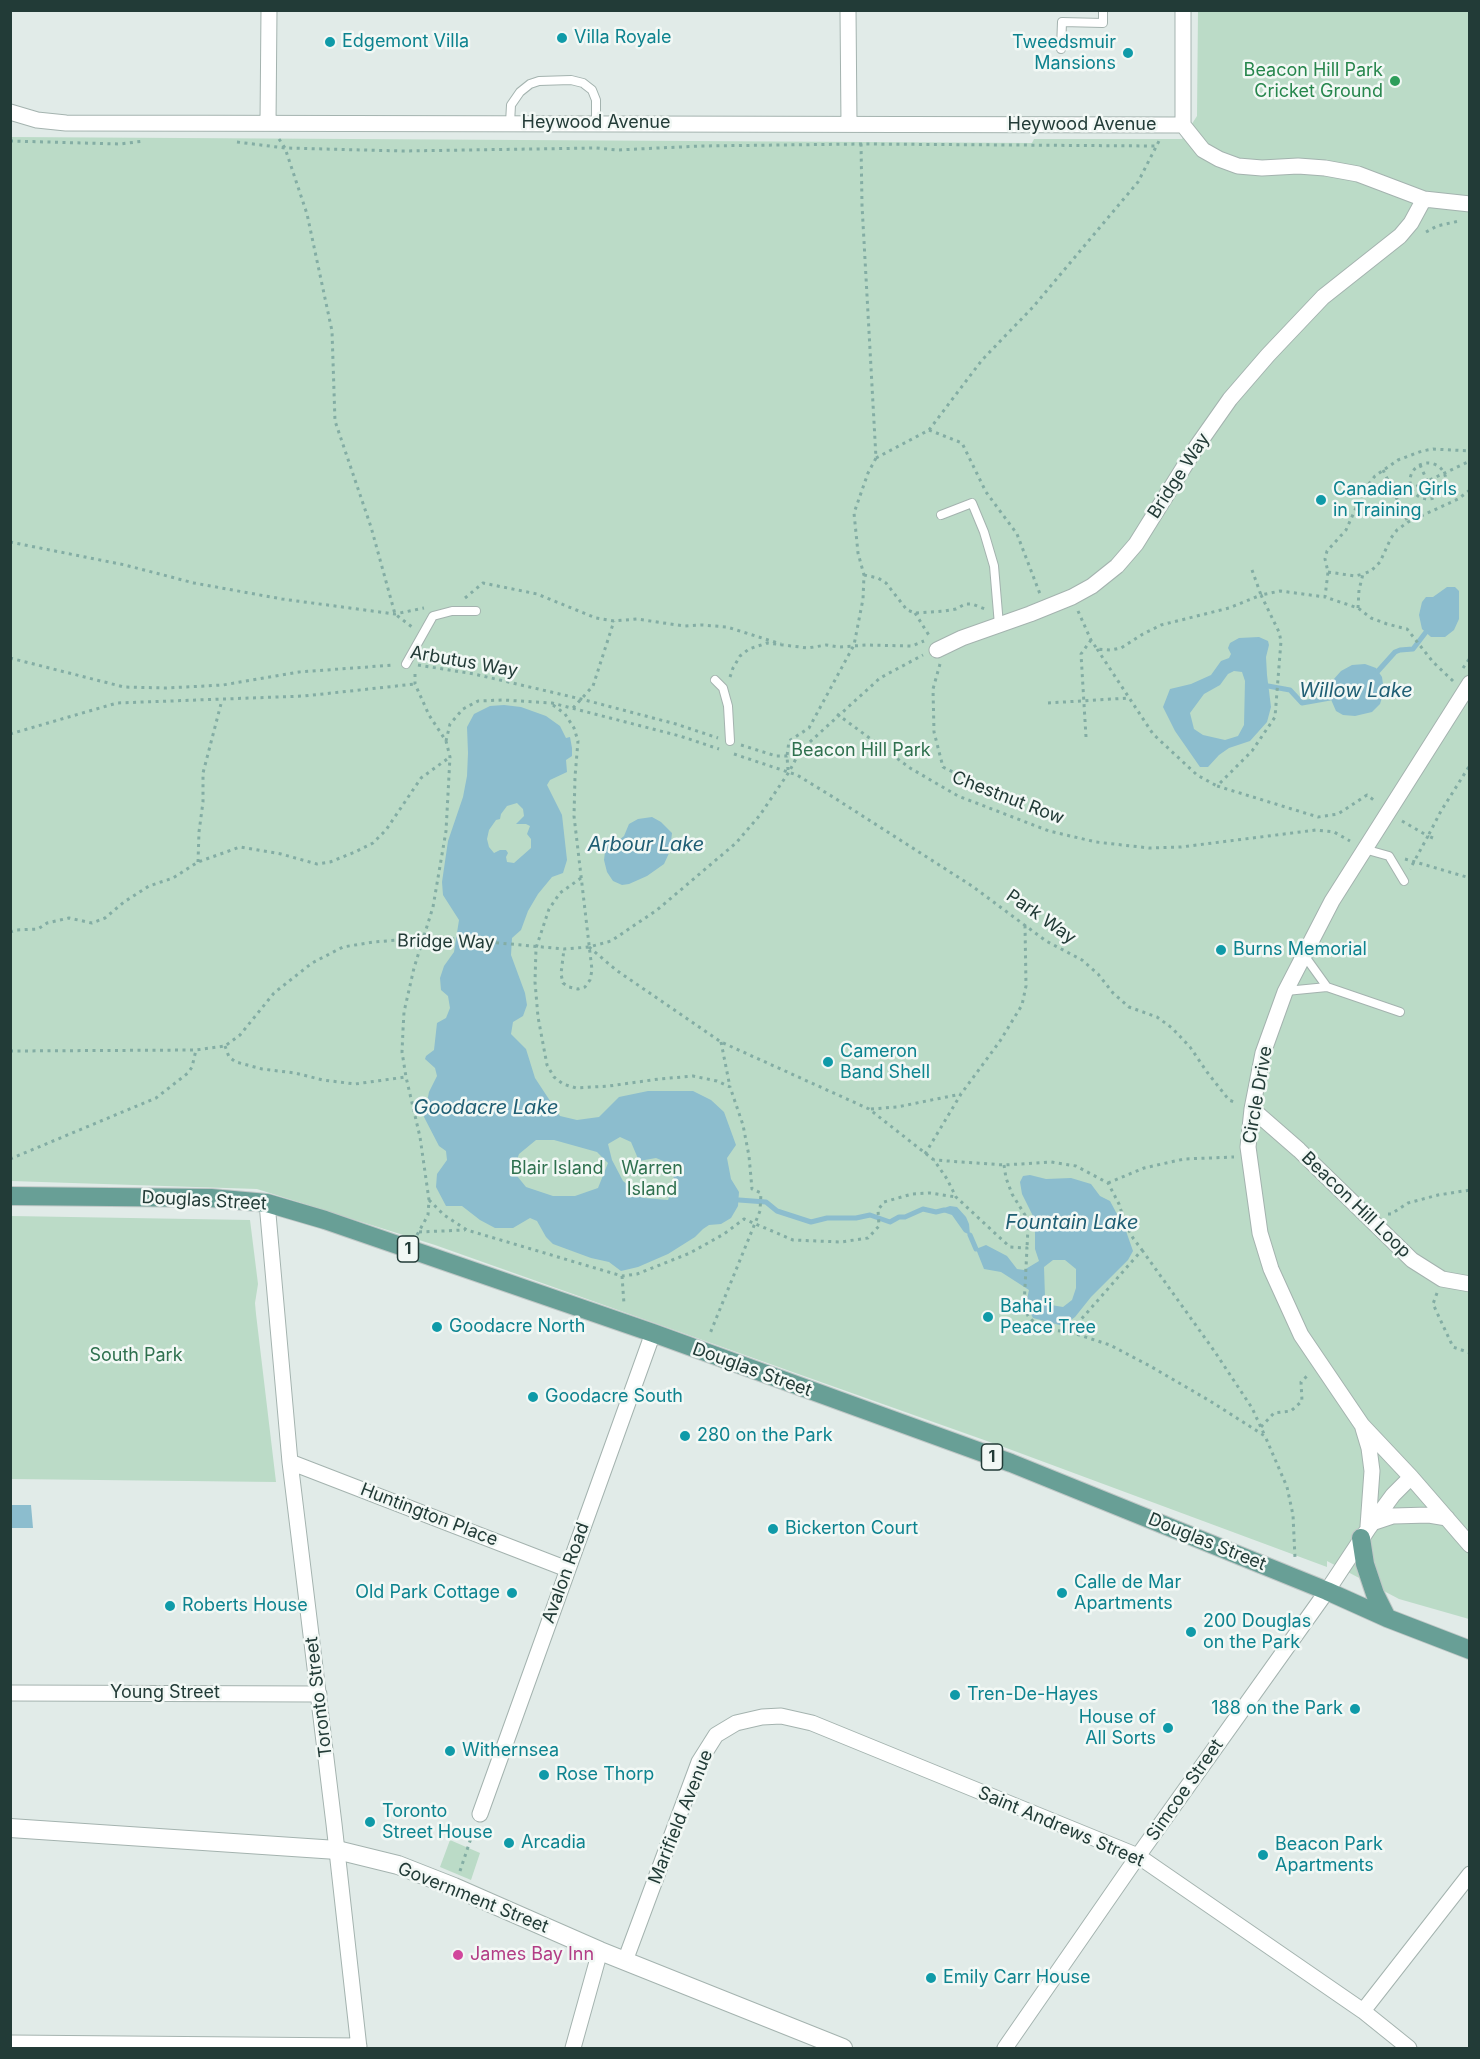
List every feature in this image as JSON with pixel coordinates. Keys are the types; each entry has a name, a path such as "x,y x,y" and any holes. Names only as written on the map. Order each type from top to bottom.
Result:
{"main road":[{"name":"Douglas Street","path":"10,1196 211,1198 267,1203 325,1220 653,1333 1011,1463 1470,1650"},
{"path":"1367,1530 1365,1564 1375,1594 1387,1618"}],"street":[{"path":"268,123 269,10"},
{"path":"848,10 849,124"},
{"path":"1183,10 1183,125 1203,150 1238,166 1325,168 1358,174 1424,199 1470,204"},
{"name":"Heywood Avenue","path":"10,112 37,120 66,123 1183,125"},
{"name":"Bridge Way","path":"936,649 1072,597 1092,586 1117,566 1136,544 1197,446 1230,399 1268,354 1323,297 1400,236 1411,223 1424,199"},
{"name":"Circle Drive","path":"1467,686 1332,901 1285,992 1263,1053 1252,1109 1248,1148 1260,1233 1271,1269 1301,1335 1362,1425 1470,1545"},
{"name":"Beacon Hill Loop","path":"1252,1109 1299,1150 1412,1260 1442,1279 1470,1284"},
{"name":"Toronto Street","path":"267,1203 291,1462 359,2047"},
{"name":"Avalon Road","path":"480,1814 653,1333"},
{"name":"Circle Drive","path":"1362,1425 1369,1448 1372,1471 1367,1530"},
{"name":"Huntington Place","path":"291,1462 567,1569"},
{"name":"Circle Drive","path":"1327,1591 1367,1530 1393,1495 1411,1477"},
{"path":"1367,1530 1381,1519 1399,1515 1429,1515 1447,1518"},
{"name":"Simcoe Street","path":"1005,2049 1138,1856 1327,1591"},
{"name":"Young Street","path":"10,1693 319,1694"},
{"name":"Marifield Avenue","path":"625,1961 699,1762 716,1735 736,1723 762,1717 781,1716 812,1723"},
{"name":"Saint Andrews Street","path":"812,1723 1138,1856 1363,2011 1409,2049"},
{"name":"Government Street","path":"10,1828 337,1850 398,1865 600,1951 843,2049"},
{"path":"1363,2011 1470,1874"},
{"path":"573,2049 600,1951"},
{"path":"10,2043 359,2047"}],"lane":[{"path":"1061,49 1062,22 1103,23 1103,10"},
{"path":"510,123 511,105 520,92 530,84 539,81 571,80 583,83 592,90 596,100 596,123"},
{"path":"941,515 972,503 994,566 999,626"},
{"path":"411,665 422,633 433,616 452,611 476,611"},
{"path":"714,680 723,688 728,706 730,741"},
{"path":"1364,849 1389,856 1404,881"},
{"path":"1304,955 1328,987"},
{"path":"1285,992 1328,987 1400,1012"}],"path":[{"path":"929,430 982,360 1033,307 1138,182 1164,135 1183,125"},
{"path":"10,141 120,144 148,141"},
{"path":"229,141 285,148 403,151 596,148 618,150 700,146 862,144 1156,146"},
{"path":"789,772 787,756 789,741 809,728 854,645 863,599 864,575 858,553 854,513 868,473 876,458 862,205 862,144"},
{"path":"285,148 307,214 332,331 335,422 371,527 395,614 422,633 424,648 411,665 415,684 429,715 446,741 450,756 446,831 433,907 414,968 404,1012 402,1052 420,1137 429,1200 428,1215 410,1250"},
{"path":"1400,236 1414,236 1437,226 1464,219"},
{"path":"1325,597 1328,572 1325,559 1327,551 1346,530 1368,483 1398,460 1422,451 1448,449 1470,451"},
{"path":"1396,496 1470,461"},
{"path":"1433,464 1444,474 1444,487 1435,498 1419,497 1411,489 1412,473 1420,465 1433,464"},
{"path":"1420,465 1435,498"},
{"path":"1383,470 1408,522"},
{"path":"1328,572 1355,576 1371,571 1380,562 1397,530 1408,522 1458,499 1470,490"},
{"path":"10,542 126,565 194,583 282,599 395,614 428,607"},
{"path":"1217,786 1252,751 1275,717 1281,641 1252,570"},
{"path":"1358,608 1363,574"},
{"path":"864,575 878,578 886,583 906,610 915,613 936,649 933,689 934,732 943,767 961,776"},
{"path":"459,599 468,597 483,583 537,594 596,618 614,621 637,619 684,626 727,627 781,644"},
{"path":"1097,649 1121,648 1161,625 1229,608 1261,595 1280,591 1325,597 1358,608 1371,618 1407,629 1422,650 1449,678 1467,686"},
{"path":"1072,597 1091,640 1153,734 1197,775 1217,786 1318,817 1338,813 1367,795 1388,812 1433,838"},
{"path":"573,709 592,686 614,621"},
{"path":"1086,737 1082,654 1091,640"},
{"path":"723,688 740,656 749,649 767,643 808,648 854,645 912,646 936,649"},
{"path":"787,756 801,750 837,714 880,678 936,649"},
{"name":"Arbutus Way","path":"10,658 124,687 156,688 223,685 299,672 411,665 474,674 581,699 676,724 758,752 787,756"},
{"path":"10,734 117,703 304,696 415,684"},
{"path":"1048,703 1129,698"},
{"path":"198,862 203,773 222,700"},
{"path":"446,741 450,724 463,709 477,701 503,700 552,704 680,736 724,750"},
{"path":"552,704 565,714 574,728 578,741 574,777 574,816 592,970 590,980 585,987 578,989 563,983 561,974 564,949"},
{"name":"Chestnut Row","path":"837,714 910,768 958,796 1049,831 1095,842 1149,848 1181,848 1316,830 1334,832 1364,849"},
{"name":"Bridge Way","path":"225,1046 240,1035 274,993 312,963 344,947 425,938 564,949 590,947 611,941 657,909 736,843 760,815 801,750"},
{"name":"Park Way","path":"734,754 789,772 833,797 972,886 1046,941 1082,960 1129,1007 1157,1017 1172,1028 1190,1047 1229,1100 1252,1109"},
{"path":"10,932 38,929 47,923 69,918 92,923 105,918 149,886 173,878 198,862 240,847 281,854 317,864 330,862 355,852 373,843 386,830 421,778 450,756"},
{"path":"1404,881 1441,811 1470,765"},
{"path":"1389,856 1470,878"},
{"path":"581,878 560,893 549,909 536,948 536,982 542,1043 547,1065 554,1077 563,1084 576,1088 693,1076 717,1081 730,1087"},
{"path":"925,1154 961,1095 1000,1041 1022,1005 1026,986 1025,924"},
{"path":"590,947 616,970 721,1041 869,1109 934,1160 956,1197 1010,1247 1028,1248"},
{"path":"702,1352 760,1211 761,1193 752,1189 747,1145 730,1087 721,1041"},
{"path":"10,1051 196,1050 225,1046 229,1057 236,1062 323,1080 355,1084 406,1077"},
{"path":"10,1159 156,1098 188,1073 192,1068 196,1050"},
{"path":"869,1109 897,1107 961,1095"},
{"path":"1108,1183 1144,1168 1184,1159 1249,1156"},
{"path":"934,1160 1004,1165 1051,1162 1076,1166 1108,1183 1133,1239 1215,1352 1252,1408 1261,1426 1287,1487 1293,1515 1295,1563"},
{"path":"1004,1165 1012,1194 1025,1215 1028,1227 1024,1292 1024,1306 1028,1317 1036,1324 1050,1330 1070,1332 1110,1346 1150,1366 1265,1436"},
{"path":"1380,1212 1391,1214 1408,1203 1470,1190"},
{"path":"429,1200 444,1215 467,1230 622,1276 637,1274 690,1253 724,1234 744,1219 793,1240 841,1242 868,1238 879,1226 878,1210 884,1202 912,1194 930,1193 956,1197"},
{"path":"419,1232 467,1230"},
{"path":"1070,1332 1142,1250"},
{"path":"622,1276 625,1324"},
{"path":"1442,1279 1433,1304 1453,1347 1470,1353"},
{"path":"1261,1426 1275,1413 1291,1411 1302,1401 1301,1382 1321,1363"},
{"path":"454,1887 480,1814"}],"green space":[{"name":"Beacon Hill Park","path":"1198,11 1469,11 1469,1619 1399,1599 1327,1561 1327,1567 1001,1446 435,1245 257,1189 11,1181 11,137 1032,143 1034,139 1182,139 1197,116"},
{"name":"South Park","path":"11,1216 250,1220 258,1284 256,1314 276,1482 11,1479"},
{"path":"450,1840 480,1853 471,1880 440,1867"}],"water":[{"path":"1447,587 1455,587 1459,591 1459,619 1454,630 1445,637 1431,637 1422,629 1419,615 1422,602 1426,597 1433,597"},
{"path":"1259,637 1268,641 1266,657 1271,707 1267,722 1250,741 1229,748 1208,767 1200,767 1175,731 1163,707 1170,689 1191,684 1211,675 1221,661 1229,658 1230,643 1239,638","holes":["1234,671 1242,672 1245,681 1244,725 1238,736 1225,740 1203,735 1194,729 1190,713 1204,694 1220,685 1228,674"]},
{"name":"Willow Lake","path":"1365,664 1376,668 1382,677 1384,691 1380,704 1372,712 1355,716 1343,715 1336,711 1326,688 1341,671 1352,665"},
{"name":"Goodacre Lake","path":"490,706 521,707 546,716 560,726 566,738 570,737 572,748 572,756 566,760 567,772 550,780 547,785 562,815 567,860 563,873 552,877 538,894 521,930 512,938 511,955 527,1005 523,1016 513,1022 511,1034 526,1049 535,1078 560,1116 577,1120 599,1117 619,1097 648,1091 693,1091 711,1100 724,1112 736,1145 727,1158 731,1179 739,1192 738,1206 731,1218 721,1224 709,1225 668,1254 638,1267 621,1271 609,1262 553,1244 537,1221 530,1218 513,1228 495,1228 462,1206 446,1206 436,1187 437,1174 447,1160 446,1151 439,1146 424,1117 429,1092 437,1076 435,1068 425,1059 434,1050 437,1023 446,1018 450,1008 448,996 441,990 440,978 444,966 454,952 459,920 443,895 442,882 448,841 463,797 467,776 467,727 474,714","holes":["517,803 523,809 524,816 516,824 530,826 527,834 531,839 531,848 514,863 507,862 506,850 494,853 487,839 489,830 496,820 500,819 507,806","620,1137 631,1142 639,1161 656,1158 668,1163 675,1181 668,1200 644,1198 623,1181 612,1160 608,1144","536,1140 554,1140 597,1152 608,1163 598,1188 575,1196 553,1196 526,1187 513,1171 519,1154"]},
{"name":"Arbour Lake","path":"652,817 672,833 670,851 664,864 647,876 629,884 622,885 613,881 607,872 604,860 606,844 618,841 624,836 629,824 638,819"},
{"name":"Fountain Lake","path":"1030,1175 1046,1179 1071,1178 1091,1184 1100,1196 1110,1201 1126,1231 1133,1251 1128,1260 1091,1297 1075,1317 1063,1326 1033,1318 1026,1304 1029,1290 1001,1272 984,1269 976,1249 986,1245 1007,1256 1017,1269 1024,1270 1039,1261 1035,1249 1033,1216 1022,1194 1020,1182 1023,1176","holes":["1053,1260 1065,1260 1076,1269 1076,1288 1072,1300 1063,1307 1051,1305 1045,1297 1044,1267"]},
{"path":"957,1207 966,1217 970,1235 964,1232 952,1215 943,1212 944,1208"},
{"path":"11,1505 31,1505 33,1528 11,1528"}],"waterway":[{"path":"1378,671 1395,652 1413,649 1426,632"},
{"path":"1268,686 1290,690 1302,703 1330,698"},
{"path":"739,1200 766,1202 777,1211 811,1222 827,1218 856,1218 870,1215 890,1222 923,1209 936,1212 944,1210"},
{"path":"970,1235 976,1249"}],"place":[{"name":"Villa Royale","path":"562,38"},
{"name":"Edgemont Villa","path":"330,42"},
{"name":"Tweedsmuir Mansions","path":"1128,53"},
{"name":"Beacon Hill Park Cricket Ground","path":"1395,81"},
{"name":"Canadian Girls in Training","path":"1321,500"},
{"name":"Burns Memorial","path":"1221,950"},
{"name":"Cameron Band Shell","path":"828,1062"},
{"name":"Baha'i Peace Tree","path":"988,1317"},
{"name":"Goodacre North","path":"437,1327"},
{"name":"Goodacre South","path":"533,1397"},
{"name":"280 on the Park","path":"685,1436"},
{"name":"Bickerton Court","path":"773,1529"},
{"name":"Old Park Cottage","path":"512,1593"},
{"name":"Calle de Mar Apartments","path":"1062,1593"},
{"name":"Roberts House","path":"170,1606"},
{"name":"200 Douglas on the Park","path":"1191,1632"},
{"name":"Tren-De-Hayes","path":"955,1695"},
{"name":"188 on the Park","path":"1355,1709"},
{"name":"House of All Sorts","path":"1168,1728"},
{"name":"Withernsea","path":"450,1751"},
{"name":"Rose Thorp","path":"544,1775"},
{"name":"Toronto Street House","path":"370,1822"},
{"name":"Arcadia","path":"509,1843"},
{"name":"Beacon Park Apartments","path":"1263,1855"},
{"name":"James Bay Inn","path":"458,1955"},
{"name":"Emily Carr House","path":"931,1978"}],"park label":[{"name":"Blair Island","path":"557,1169"},
{"name":"Warren Island","path":"652,1179"}]}
